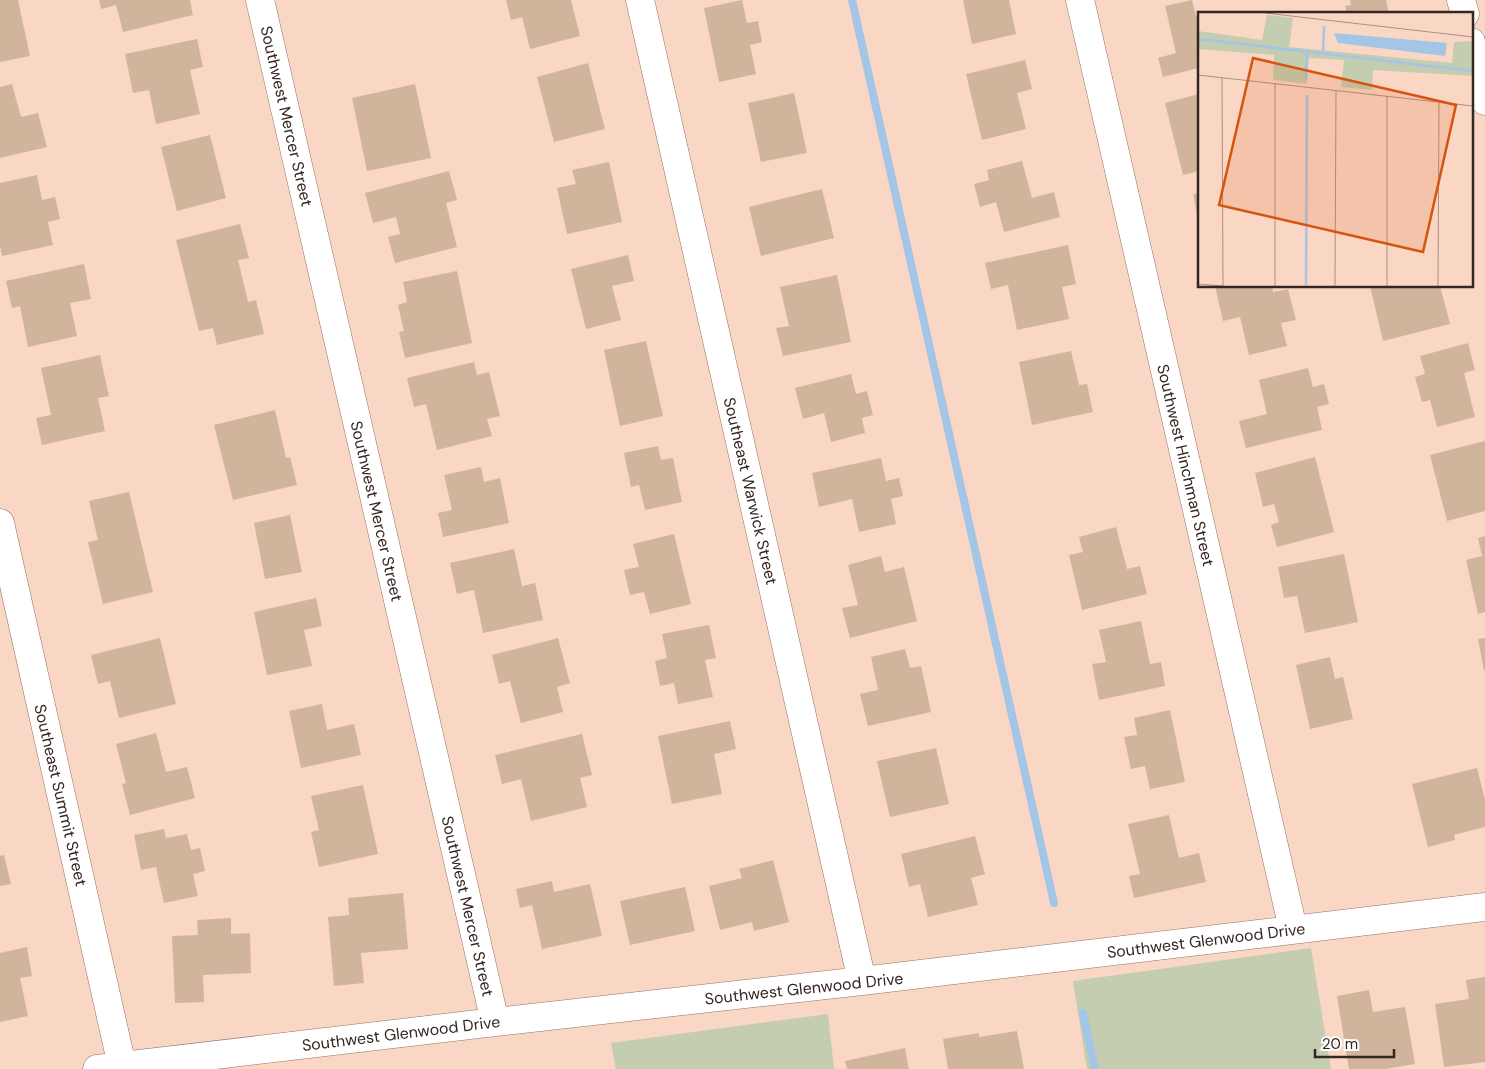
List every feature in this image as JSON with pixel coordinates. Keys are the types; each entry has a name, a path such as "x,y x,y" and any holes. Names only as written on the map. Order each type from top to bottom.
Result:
{"street":[{"name":"Southwest Mercer Street","path":"260,0 495,1022"},
{"name":"Southeast Warwick Street","path":"640,0 862,982"},
{"name":"Southwest Hinchman Street","path":"1080,0 1293,929"},
{"path":"1472,46 1485,101"},
{"name":"Southeast Summit Street","path":"0,523 110,1068"},
{"name":"Southwest Glenwood Drive","path":"110,1068 495,1022 862,982 1485,907"}],"green space":[{"path":"1311,948 1331,1069 1087,1069 1073,981"},
{"path":"828,1014 834,1069 616,1069 611,1043"}],"building":[{"path":"0,0 18,0 30,56 0,62"},
{"path":"99,0 190,0 193,15 123,32 116,5 101,9"},
{"path":"506,0 571,0 580,36 530,49 522,17 511,20"},
{"path":"742,0 747,23 758,21 762,42 750,45 756,74 719,82 704,8"},
{"path":"963,0 1009,0 1016,34 972,44"},
{"path":"1192,0 1196,16 1198,15 1198,68 1163,77 1158,58 1176,53 1165,6"},
{"path":"1350,0 1386,0 1389,12 1346,12 1345,6 1351,5"},
{"path":"197,39 203,67 190,70 200,114 156,124 149,90 133,93 125,54"},
{"path":"1025,60 1032,89 1017,93 1026,129 982,140 966,74"},
{"path":"588,63 605,129 554,142 537,77"},
{"path":"12,84 21,117 38,113 47,147 0,158 0,87"},
{"path":"415,84 431,158 367,171 352,98"},
{"path":"794,93 807,153 761,162 748,103"},
{"path":"1198,94 1198,171 1183,175 1165,103"},
{"path":"210,135 226,198 177,211 161,147"},
{"path":"1022,161 1032,198 1054,192 1060,217 1004,232 996,202 980,207 974,184 989,180 987,170"},
{"path":"609,162 622,222 567,234 557,188 576,184 572,170"},
{"path":"449,171 457,200 446,203 457,247 395,263 388,237 400,234 396,217 373,223 365,193"},
{"path":"37,175 42,200 55,197 60,219 48,222 53,245 2,256 0,246 0,183"},
{"path":"822,189 834,238 761,256 749,207"},
{"path":"1198,193 1198,219 1193,194"},
{"path":"240,224 249,258 238,260 248,302 256,300 264,334 217,345 213,328 199,331 176,240"},
{"path":"1068,245 1076,284 1062,287 1069,319 1017,330 1008,285 991,289 985,263"},
{"path":"628,255 634,281 612,286 621,320 586,329 571,269"},
{"path":"84,264 91,299 70,303 77,336 28,347 20,306 12,308 6,281"},
{"path":"457,271 472,343 405,358 399,332 404,331 398,305 407,302 403,282"},
{"path":"837,275 851,342 783,356 776,328 789,326 780,287"},
{"path":"1215,288 1272,288 1273,292 1288,289 1296,320 1281,323 1287,346 1249,355 1240,317 1223,321"},
{"path":"1370,288 1441,288 1450,324 1383,341"},
{"path":"646,341 663,416 620,426 604,350"},
{"path":"1468,343 1475,370 1464,373 1475,417 1437,427 1430,400 1422,402 1415,377 1425,374 1420,356"},
{"path":"1071,351 1079,385 1087,384 1093,412 1032,425 1019,362"},
{"path":"100,355 109,396 98,398 105,431 42,445 36,418 51,415 41,368"},
{"path":"474,362 477,375 489,372 500,416 487,419 492,436 437,450 426,404 414,407 407,378"},
{"path":"1308,368 1313,387 1324,384 1329,404 1317,407 1322,430 1246,448 1239,421 1267,414 1259,380"},
{"path":"851,374 856,394 867,391 873,415 862,418 865,433 831,442 824,413 803,419 795,388"},
{"path":"275,410 286,458 290,457 297,485 233,500 214,425"},
{"path":"1485,441 1485,511 1447,521 1430,455"},
{"path":"658,446 661,460 673,458 682,502 645,510 639,485 631,487 624,453"},
{"path":"1315,457 1334,532 1277,547 1271,525 1279,522 1274,504 1263,507 1255,473"},
{"path":"881,458 886,481 899,478 903,496 891,499 896,524 859,532 852,499 819,507 812,473"},
{"path":"481,467 484,482 500,478 509,523 443,537 438,513 452,510 444,475"},
{"path":"129,492 153,592 103,604 88,542 98,540 89,501"},
{"path":"290,515 302,572 265,579 254,523"},
{"path":"1116,527 1127,569 1140,566 1147,594 1082,610 1069,555 1083,552 1079,537"},
{"path":"674,534 691,604 650,614 644,592 630,595 624,570 639,567 633,544"},
{"path":"1485,536 1485,612 1478,614 1466,560 1482,556 1478,538"},
{"path":"514,549 522,586 535,583 543,620 483,633 474,590 457,594 450,563"},
{"path":"1344,554 1358,622 1305,633 1297,596 1284,598 1278,567"},
{"path":"881,556 885,572 904,567 917,621 850,638 842,608 858,605 848,565"},
{"path":"316,598 322,626 304,630 312,666 267,675 254,612"},
{"path":"1141,621 1150,664 1161,662 1165,686 1099,700 1092,664 1106,662 1099,630"},
{"path":"709,625 716,658 705,660 713,697 678,704 674,683 660,686 655,661 667,658 662,634"},
{"path":"160,638 176,704 119,718 110,681 98,684 91,655"},
{"path":"558,638 570,683 557,687 563,712 521,723 510,681 499,684 492,655"},
{"path":"1485,638 1485,671 1484,671 1478,639"},
{"path":"905,649 910,668 921,666 931,712 868,726 860,694 878,690 871,657"},
{"path":"1330,657 1335,679 1343,677 1353,719 1310,729 1296,665"},
{"path":"322,704 327,730 354,724 361,755 301,768 289,711"},
{"path":"1170,710 1185,782 1150,789 1145,766 1131,769 1124,737 1137,735 1134,718"},
{"path":"730,721 736,749 714,754 722,794 672,804 658,736"},
{"path":"156,733 166,772 187,767 195,798 130,815 122,784 126,783 116,744"},
{"path":"582,734 592,775 580,778 587,807 531,821 521,779 502,784 495,755"},
{"path":"936,748 949,804 890,817 877,761"},
{"path":"1477,768 1485,800 1485,827 1454,835 1455,840 1428,847 1412,784"},
{"path":"363,785 378,854 319,867 311,832 319,830 311,796"},
{"path":"1169,815 1179,858 1199,853 1206,882 1134,898 1129,876 1140,874 1128,824"},
{"path":"164,829 166,838 187,834 191,850 200,848 205,871 193,874 198,896 164,903 156,867 141,870 134,835"},
{"path":"975,836 985,874 971,878 978,905 928,917 920,884 909,887 901,854"},
{"path":"4,855 11,884 0,886 0,856"},
{"path":"773,860 789,922 754,931 752,922 720,930 709,886 742,878 739,869"},
{"path":"552,881 554,892 590,884 602,936 542,949 532,905 520,908 516,889"},
{"path":"685,887 695,931 630,945 620,901"},
{"path":"403,893 408,949 361,953 364,983 334,986 328,917 349,915 348,898"},
{"path":"231,918 231,934 250,933 251,973 203,975 204,1002 175,1003 172,936 198,935 197,920"},
{"path":"27,947 32,976 20,978 28,1016 0,1022 0,953"},
{"path":"1485,977 1485,1062 1444,1067 1435,1004 1469,999 1466,980"},
{"path":"1369,990 1373,1012 1405,1007 1415,1064 1385,1069 1349,1069 1337,996"},
{"path":"1017,1031 1024,1069 948,1069 943,1039 979,1033 979,1037"},
{"path":"905,1048 909,1069 847,1069 845,1061"}],"waterway":[{"path":"852,0 1054,903"},
{"path":"1083,1013 1095,1069"}]}
